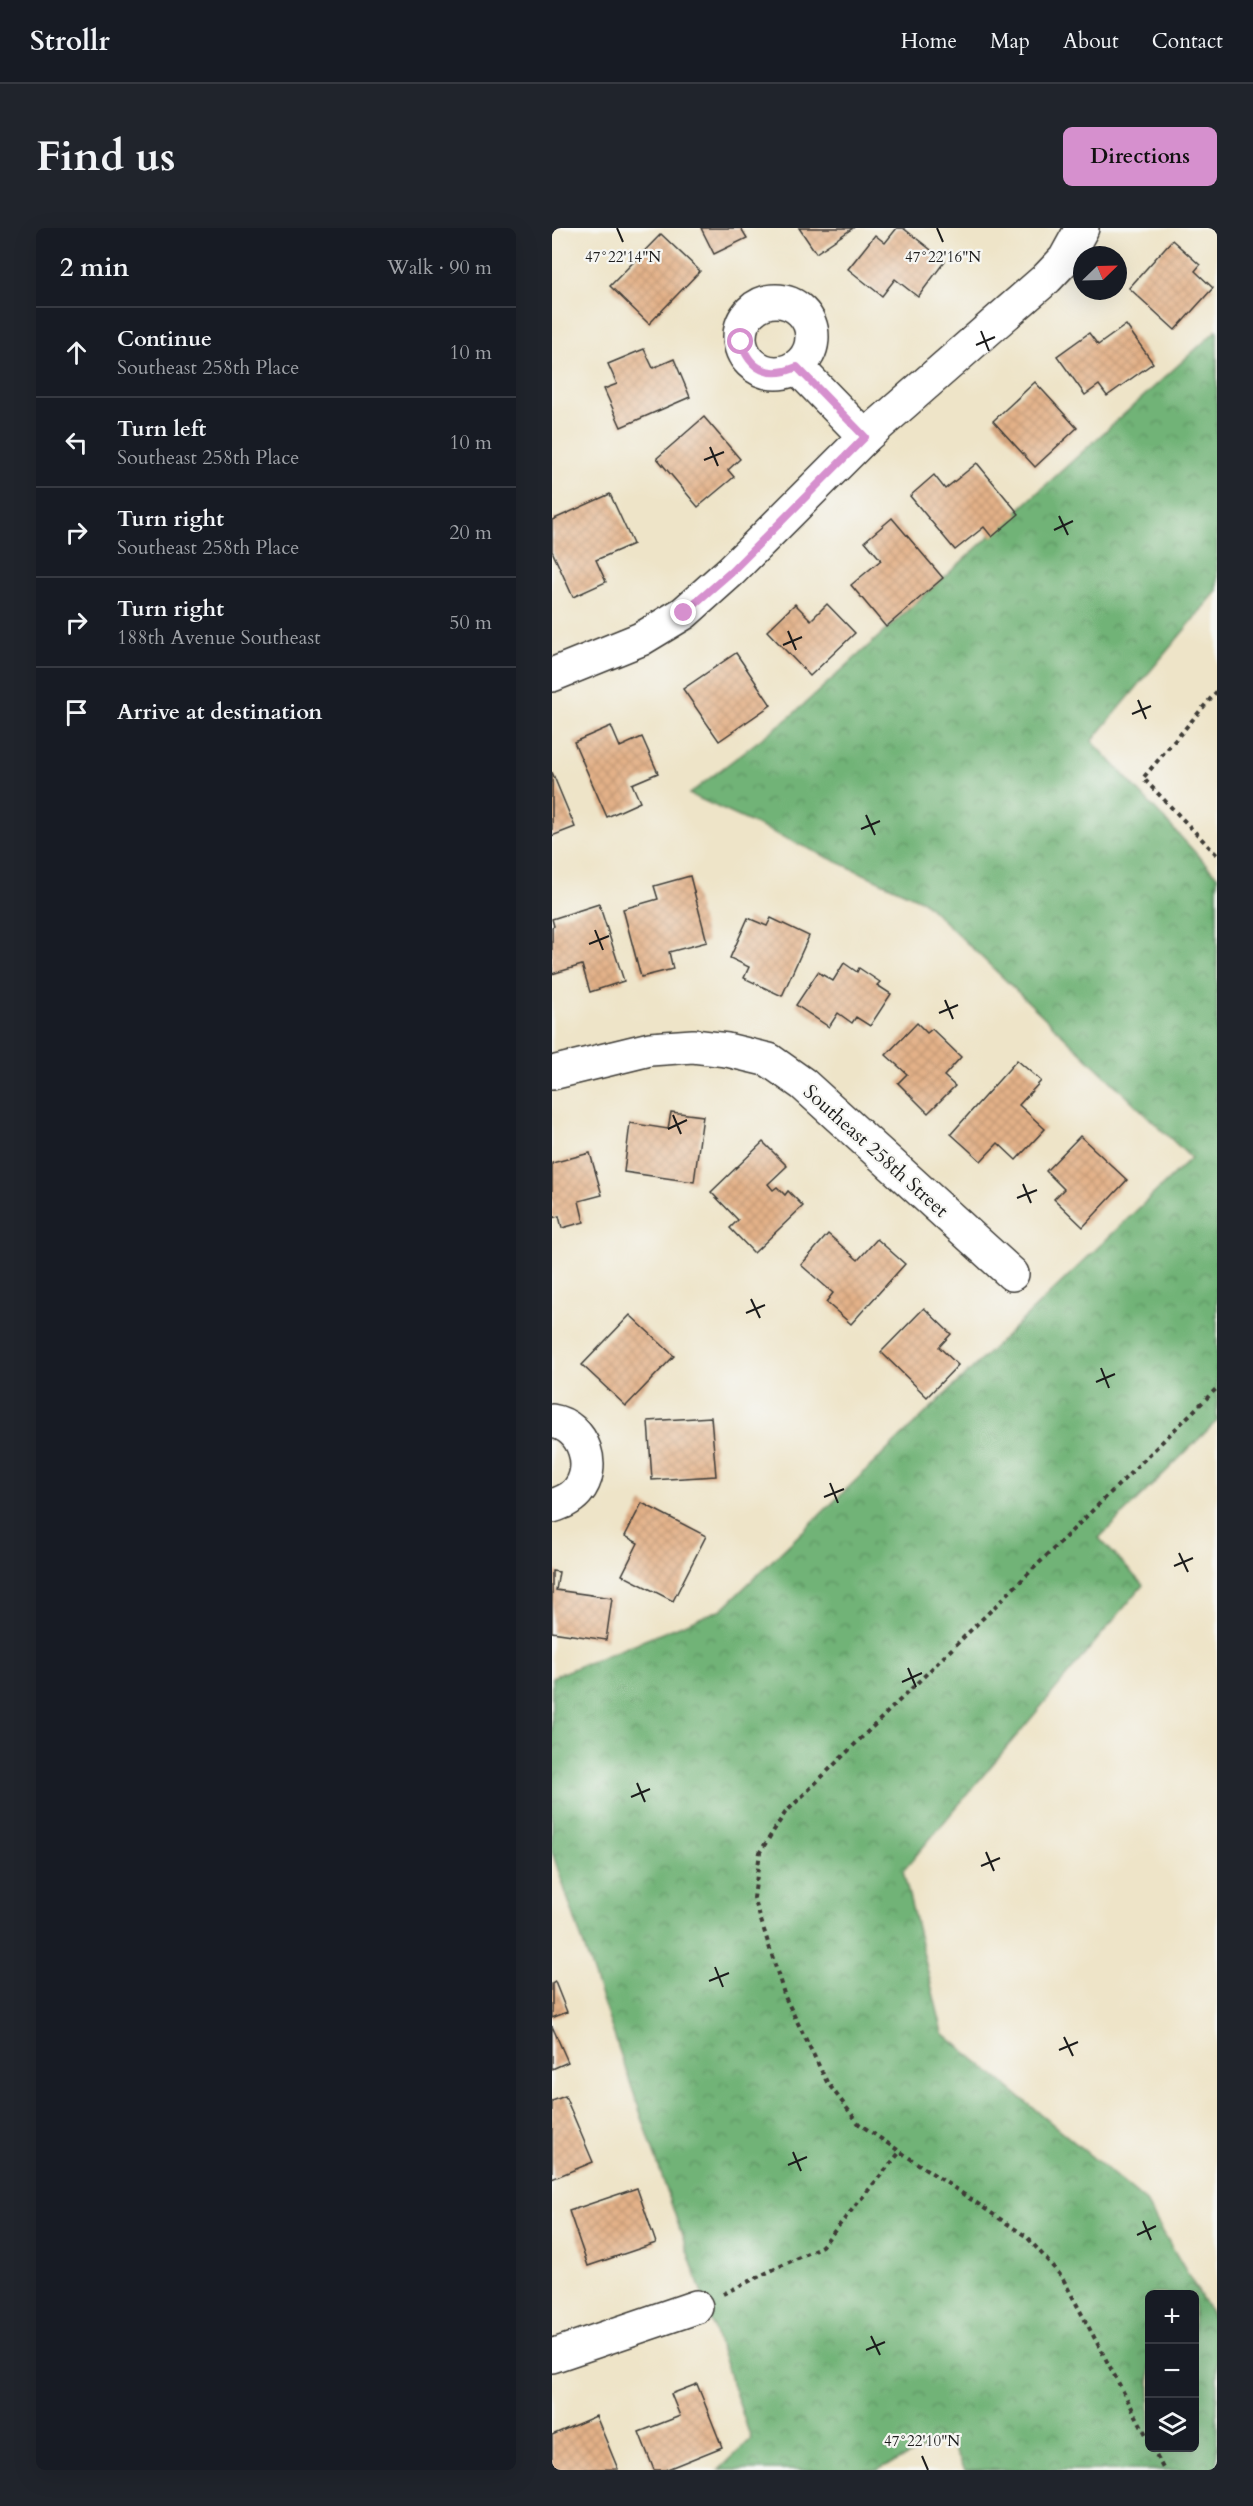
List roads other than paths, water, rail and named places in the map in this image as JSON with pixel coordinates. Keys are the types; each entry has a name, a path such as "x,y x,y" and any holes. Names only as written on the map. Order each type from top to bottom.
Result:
{"street":[{"path":"552,675 642,639 684,613 731,572 865,437 1047,278 1065,259 1082,228"},
{"path":"797,367 865,437"},
{"name":"Southeast 258th Street","path":"552,1073 650,1049 693,1046 727,1050 769,1060 803,1084 1012,1274"},
{"path":"552,1421 570,1429 580,1439 586,1452 588,1466 577,1492 566,1501 552,1506"},
{"path":"552,2356 696,2307"}]}
